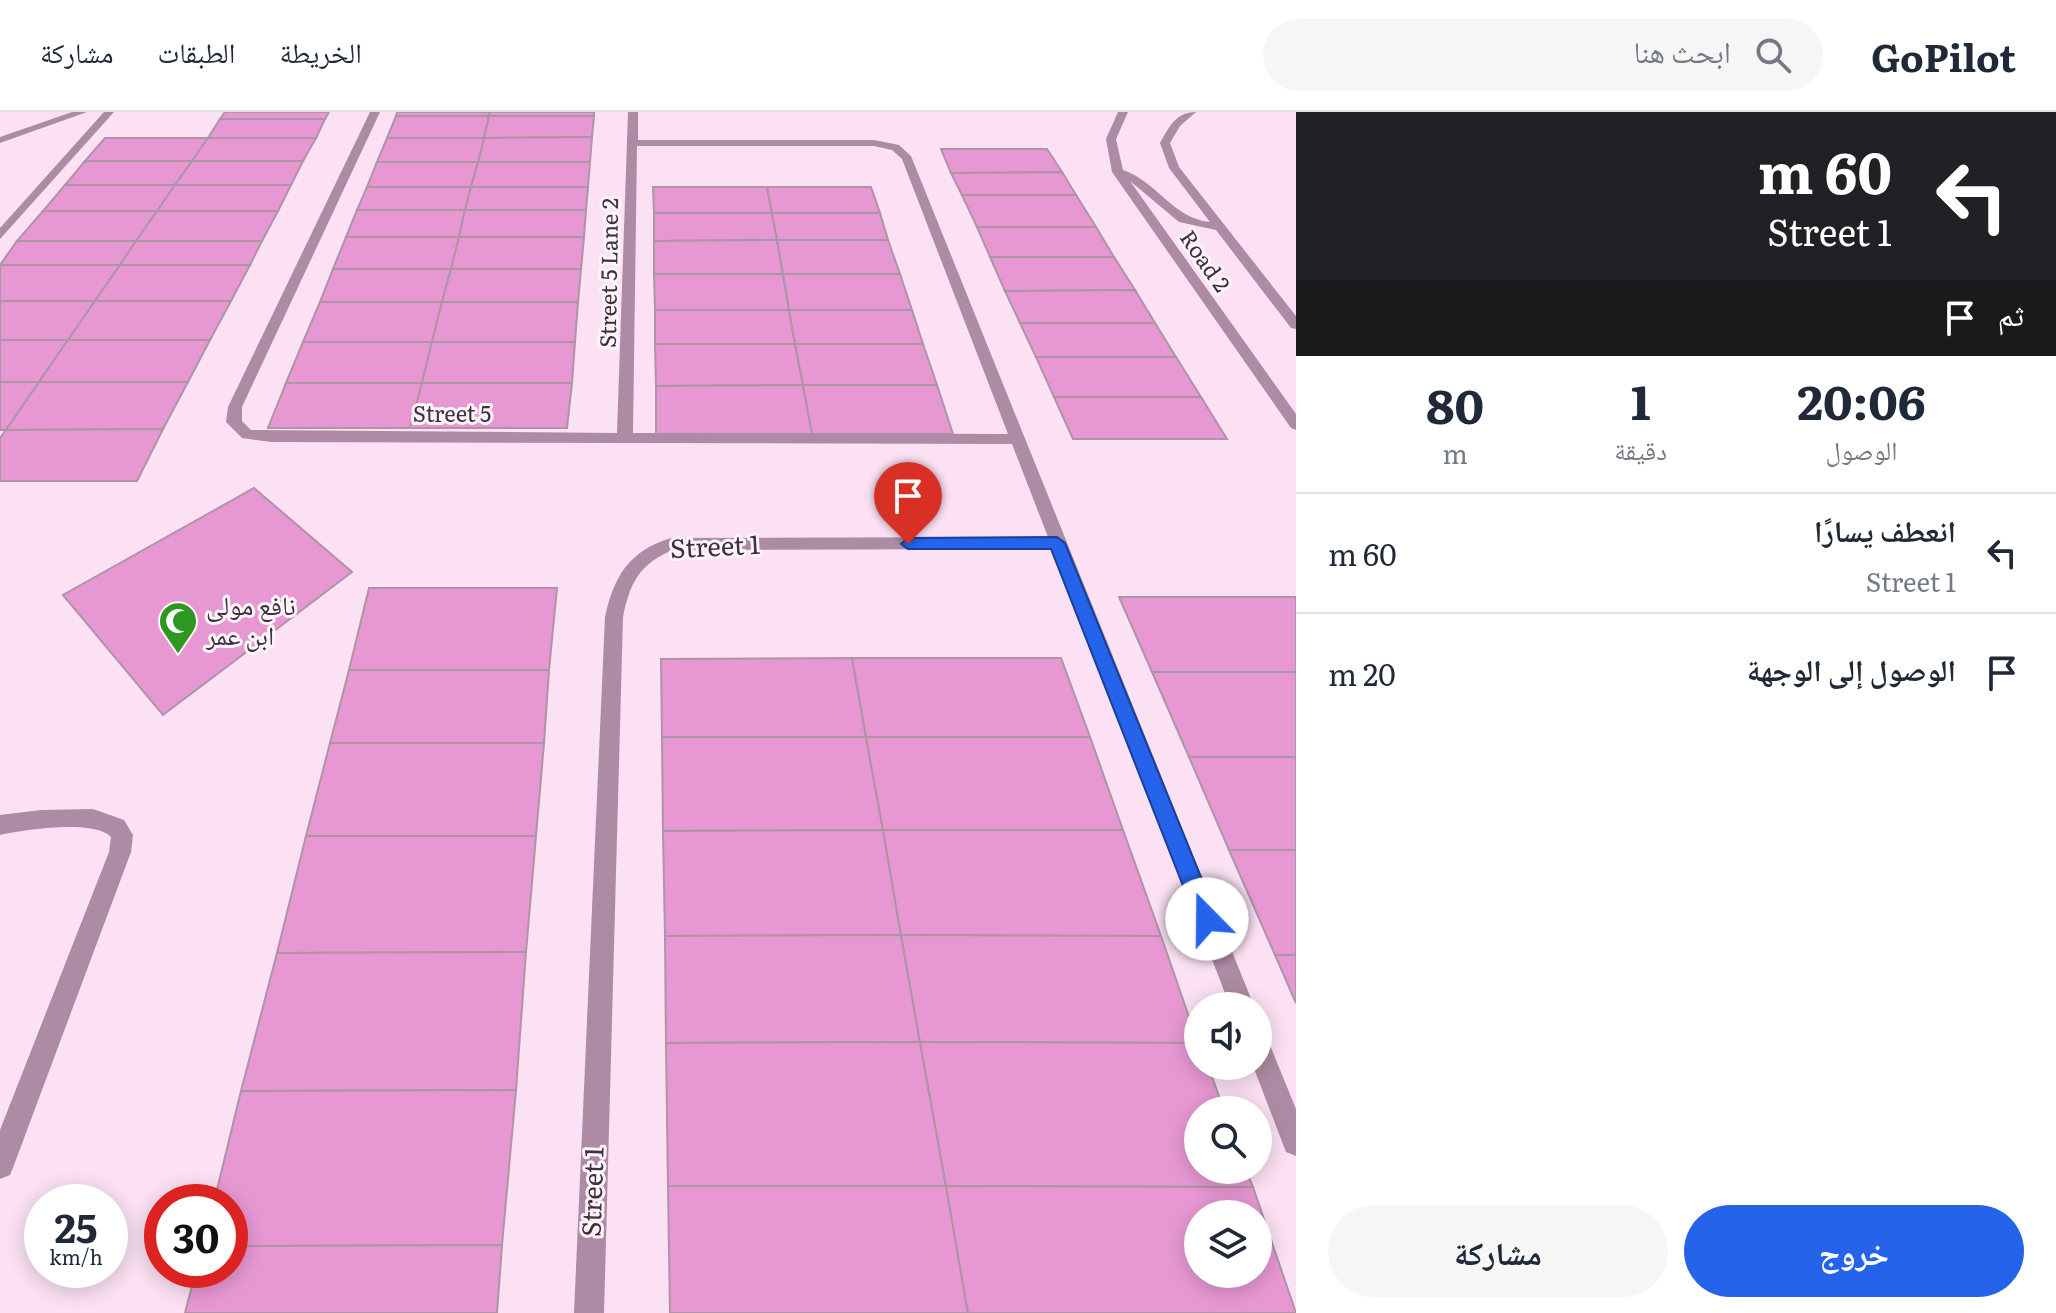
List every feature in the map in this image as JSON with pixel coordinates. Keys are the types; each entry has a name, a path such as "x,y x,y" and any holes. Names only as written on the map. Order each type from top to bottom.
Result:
{"street":[{"path":"0,140 82,112"},
{"path":"0,235 109,112"},
{"name":"Street 5","path":"375,112 235,407 234,422 239,429 271,437 1016,439"},
{"name":"Street 5 Lane 2","path":"625,436 633,112"},
{"name":"Road 2","path":"1123,112 1111,139 1118,172 1296,425"},
{"name":"Road 2","path":"1191,112 1176,124 1165,143 1174,168 1296,325"},
{"path":"632,143 874,143 900,150 907,158 1236,992"},
{"path":"1118,172 1146,186 1180,221 1195,226 1220,227"},
{"name":"Street 1","path":"589,1313 614,617 621,585 632,565 646,554 671,544 1057,543"},
{"path":"0,825 16,821 98,820 114,824 122,835 120,852 0,1165"},
{"path":"1271,1080 1296,1142"}],"building":[{"path":"225,112 329,112 325,119 220,119"},
{"path":"397,112 490,112 489,116 396,116"},
{"path":"490,112 594,112 594,116 489,116"},
{"path":"396,116 489,116 484,138 387,138"},
{"path":"489,116 594,116 592,137 484,138"},
{"path":"220,119 325,119 316,138 208,138"},
{"path":"592,137 590,162 478,162 484,138"},
{"path":"105,138 208,138 192,161 85,161"},
{"path":"208,138 316,138 303,161 192,161"},
{"path":"387,138 484,138 478,162 377,162"},
{"path":"941,149 1047,149 1062,172 951,173"},
{"path":"85,161 192,161 175,185 65,185"},
{"path":"192,161 303,161 291,185 175,185"},
{"path":"377,162 478,162 471,187 367,187"},
{"path":"478,162 590,162 588,187 471,187"},
{"path":"1062,172 1076,195 962,195 951,173"},
{"path":"65,185 175,185 157,211 43,211"},
{"path":"175,185 291,185 278,211 157,211"},
{"path":"367,187 471,187 465,210 357,210"},
{"path":"471,187 588,187 586,210 465,210"},
{"path":"653,187 767,187 772,213 654,213"},
{"path":"767,187 871,187 880,213 772,213"},
{"path":"962,195 1076,195 1096,227 977,227"},
{"path":"357,210 465,210 459,237 346,237"},
{"path":"465,210 586,210 584,237 459,237"},
{"path":"43,211 157,211 136,241 17,241"},
{"path":"157,211 278,211 262,241 136,241"},
{"path":"654,213 772,213 777,240 654,241"},
{"path":"772,213 880,213 888,240 777,240"},
{"path":"977,227 1096,227 1114,257 990,257"},
{"path":"346,237 459,237 451,269 333,269"},
{"path":"459,237 584,237 581,269 451,269"},
{"path":"777,240 783,274 654,274 654,241"},
{"path":"777,240 888,240 900,274 783,274"},
{"path":"17,241 136,241 120,265 0,265"},
{"path":"136,241 262,241 250,265 120,265"},
{"path":"990,257 1114,257 1135,290 1005,291"},
{"path":"0,265 120,265 95,301 0,301"},
{"path":"120,265 250,265 231,301 95,301"},
{"path":"333,269 451,269 442,302 320,302"},
{"path":"451,269 581,269 578,302 442,302"},
{"path":"654,274 783,274 789,310 655,310"},
{"path":"783,274 900,274 912,310 789,310"},
{"path":"1135,290 1155,323 1020,323 1005,291"},
{"path":"0,301 95,301 68,340 0,340"},
{"path":"95,301 231,301 210,340 68,340"},
{"path":"320,302 442,302 432,342 303,342"},
{"path":"442,302 578,302 575,342 432,342"},
{"path":"655,310 789,310 795,344 655,344"},
{"path":"789,310 912,310 923,344 795,344"},
{"path":"1020,323 1155,323 1176,357 1036,357"},
{"path":"0,340 68,340 39,382 0,382"},
{"path":"68,340 210,340 188,382 39,382"},
{"path":"303,342 432,342 422,383 286,383"},
{"path":"432,342 575,342 572,383 422,383"},
{"path":"655,344 795,344 803,385 656,386"},
{"path":"795,344 923,344 937,385 803,385"},
{"path":"1036,357 1176,357 1201,397 1054,397"},
{"path":"0,382 39,382 6,430 0,430"},
{"path":"39,382 188,382 163,429 6,430"},
{"path":"286,383 422,383 410,428 268,428"},
{"path":"422,383 572,383 567,428 410,428"},
{"path":"803,385 812,434 656,434 656,386"},
{"path":"803,385 937,385 953,434 812,434"},
{"path":"1054,397 1201,397 1227,439 1073,439"},
{"path":"163,429 137,481 0,481 0,438 6,430"},
{"name":"نافع مولى ابن عمر","path":"254,488 352,572 163,715 63,595"},
{"path":"369,588 557,588 549,670 349,670"},
{"path":"1119,597 1296,597 1296,672 1152,672"},
{"path":"852,658 866,737 662,737 661,659"},
{"path":"852,658 1061,658 1090,737 866,737"},
{"path":"349,670 549,670 544,743 330,743"},
{"path":"1152,672 1296,672 1296,757 1189,757"},
{"path":"662,737 866,737 883,830 663,831"},
{"path":"866,737 1090,737 1123,830 883,830"},
{"path":"330,743 544,743 536,836 306,836"},
{"path":"1189,757 1296,757 1296,850 1229,850"},
{"path":"883,830 901,935 665,936 663,831"},
{"path":"883,830 1123,830 1161,936 901,935"},
{"path":"306,836 536,836 526,952 277,953"},
{"path":"1229,850 1296,850 1296,955 1275,955"},
{"path":"901,935 920,1042 666,1043 665,936"},
{"path":"901,935 1161,936 1184,1003 1184,1043 920,1042"},
{"path":"526,952 516,1090 241,1091 277,953"},
{"path":"1275,955 1296,955 1296,1003"},
{"path":"920,1042 946,1186 668,1186 666,1043"},
{"path":"920,1042 1184,1043 1184,1080 1213,1080 1219,1096 1184,1096 1184,1184 1252,1184 1253,1187 946,1186"},
{"path":"516,1090 502,1245 248,1246 248,1184 218,1184 241,1091"},
{"path":"668,1186 946,1186 968,1313 670,1313"},
{"path":"946,1186 1253,1187 1257,1200 1184,1200 1184,1288 1272,1288 1272,1243 1296,1313 968,1313"},
{"path":"502,1245 497,1313 185,1313 191,1288 248,1288 248,1246"}],"place":[{"name":"نافع مولى ابن عمر","path":"178,655"}],"route":[{"path":"908,544 1057,543 1207,919"}]}
